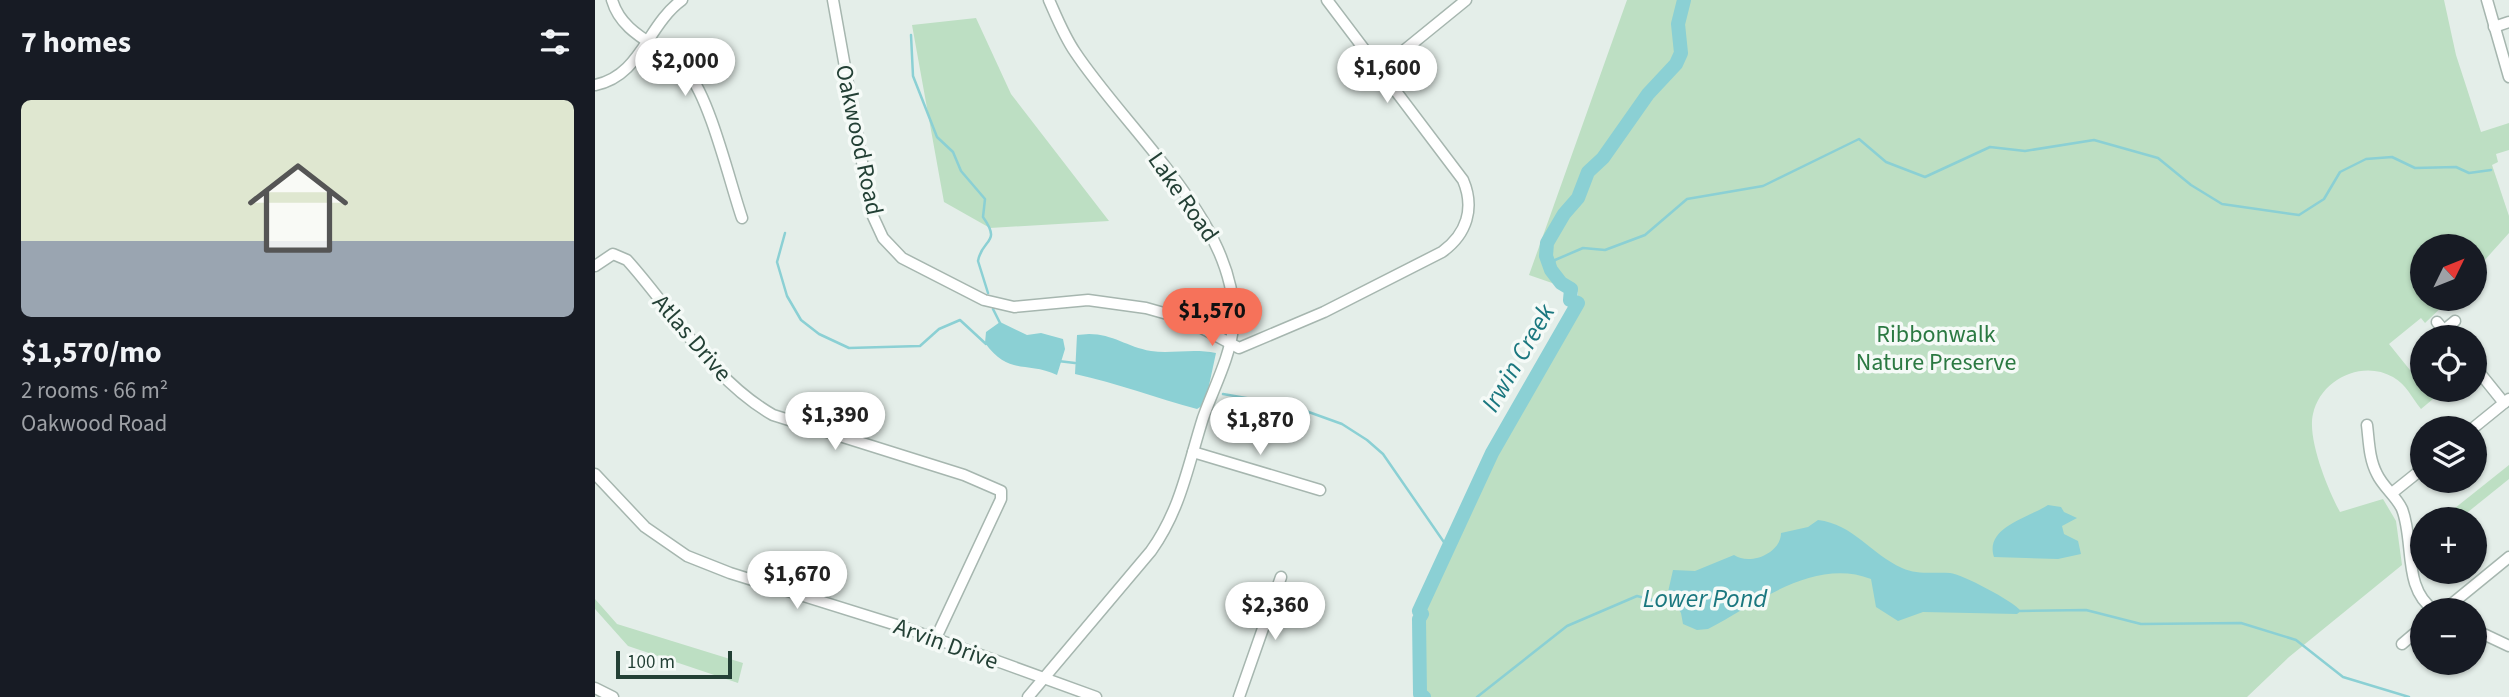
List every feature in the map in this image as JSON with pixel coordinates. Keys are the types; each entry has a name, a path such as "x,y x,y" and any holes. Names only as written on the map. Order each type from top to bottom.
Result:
{"street":[{"path":"612,0 625,25 678,63 695,83 742,218"},
{"path":"595,85 616,79 624,73 666,16 682,0"},
{"name":"Oakwood Road","path":"833,0 871,212 883,237 897,254 930,275 995,304 1020,307 1088,300 1146,308 1185,319 1230,345"},
{"name":"Lake Road","path":"1028,697 1159,539 1181,498 1193,452 1230,345 1233,290 1218,245 1195,209 1075,52 1049,0"},
{"path":"1230,345 1239,348 1249,346 1442,252 1455,242 1465,227 1470,202 1459,174 1327,0"},
{"path":"1380,70 1466,0"},
{"path":"2487,0 2509,77"},
{"path":"2494,27 2509,22"},
{"name":"Atlas Drive","path":"595,266 613,254 627,260 722,374 746,398 773,415 964,475 1001,491 1001,499 935,640"},
{"path":"2450,325 2455,321"},
{"path":"2487,380 2507,401 2487,417"},
{"path":"2367,425 2376,473 2392,493 2407,524 2416,587 2423,598"},
{"path":"1193,452 1320,490"},
{"name":"Arvin Drive","path":"595,474 645,527 687,555 730,573 935,640 1096,697"},
{"path":"2392,493 2410,479"},
{"path":"2458,598 2509,557"},
{"path":"1239,697 1281,577"},
{"path":"2487,636 2509,646"},
{"path":"2402,644 2410,637"},
{"path":"595,688 613,697"}],"green space":[{"name":"Ribbonwalk Nature Preserve","path":"1627,0 2444,0 2456,55 2481,132 2509,123 2509,150 2496,154 2498,162 2492,165 2509,216 2509,233 2487,258 2487,234 2410,234 2410,312 2436,312 2425,323 2421,318 2410,325 2389,344 2410,370 2410,394 2398,380 2381,372 2356,372 2344,376 2324,391 2313,414 2316,450 2340,512 2383,499 2396,521 2402,565 2289,657 2247,697 1424,697 1420,694 1419,619 1422,614 1419,611 1492,453 1578,303 1578,292 1529,275"},
{"path":"976,18 1011,94 1109,221 990,228 944,202 912,25"},
{"name":"Ribbonwalk Nature Preserve","path":"2416,402 2429,402 2421,409"},
{"path":"2509,465 2509,479 2474,507 2456,507 2474,493 2487,493 2487,483"},
{"path":"595,599 617,624 743,663 738,683 628,646 595,609"}],"water":[{"path":"1000,322 1027,335 1041,333 1063,339 1065,349 1057,375 1010,364 994,353 985,343 986,332"},
{"path":"1077,335 1105,336 1151,351 1216,353 1205,404 1197,409 1075,374"},
{"path":"2048,505 2061,507 2064,512 2077,518 2062,526 2064,534 2078,541 2081,554 2058,559 1994,557 1993,547 2002,531"},
{"name":"Lower Pond","path":"1818,520 1842,527 1902,568 1956,575 1998,595 2021,611 2017,614 1923,612 1898,621 1876,607 1871,579 1850,574 1828,574 1786,586 1708,629 1697,630 1683,624 1681,613 1668,592 1673,570 1695,571 1734,555 1748,559 1763,556 1776,546 1781,533 1808,527"}],"waterway":[{"name":"Irwin Creek","path":"1424,697 1420,694 1419,619 1422,614 1419,611 1492,453 1578,303 1570,300 1571,289 1561,283 1551,270 1546,256 1547,243 1564,214 1578,198 1588,172 1603,158 1648,94 1676,64 1681,53 1678,24 1684,0"},
{"path":"911,35 913,76 937,137 953,152 961,171 985,199 983,217 991,237 978,261 988,293"},
{"path":"1551,270 1555,260 1583,248 1605,250 1645,235 1687,199 1763,186 1859,139 1886,162 1925,177 1990,147 2025,151 2094,140 2158,158 2191,185 2222,204 2299,215 2324,199 2340,172 2366,159 2392,157 2415,168 2456,167 2469,173 2491,170"},
{"path":"785,233 777,262 787,296 801,320 819,334 849,348 920,346 939,329 960,320 986,344"},
{"path":"993,309 1000,323"},
{"path":"1058,361 1075,363"},
{"path":"1223,394 1292,406 1342,424 1367,440 1383,454 1448,548"},
{"path":"1477,697 1567,626 1637,596 1676,606"},
{"path":"2020,611 2086,610 2141,624 2241,623 2296,640 2343,677 2409,697"}]}
